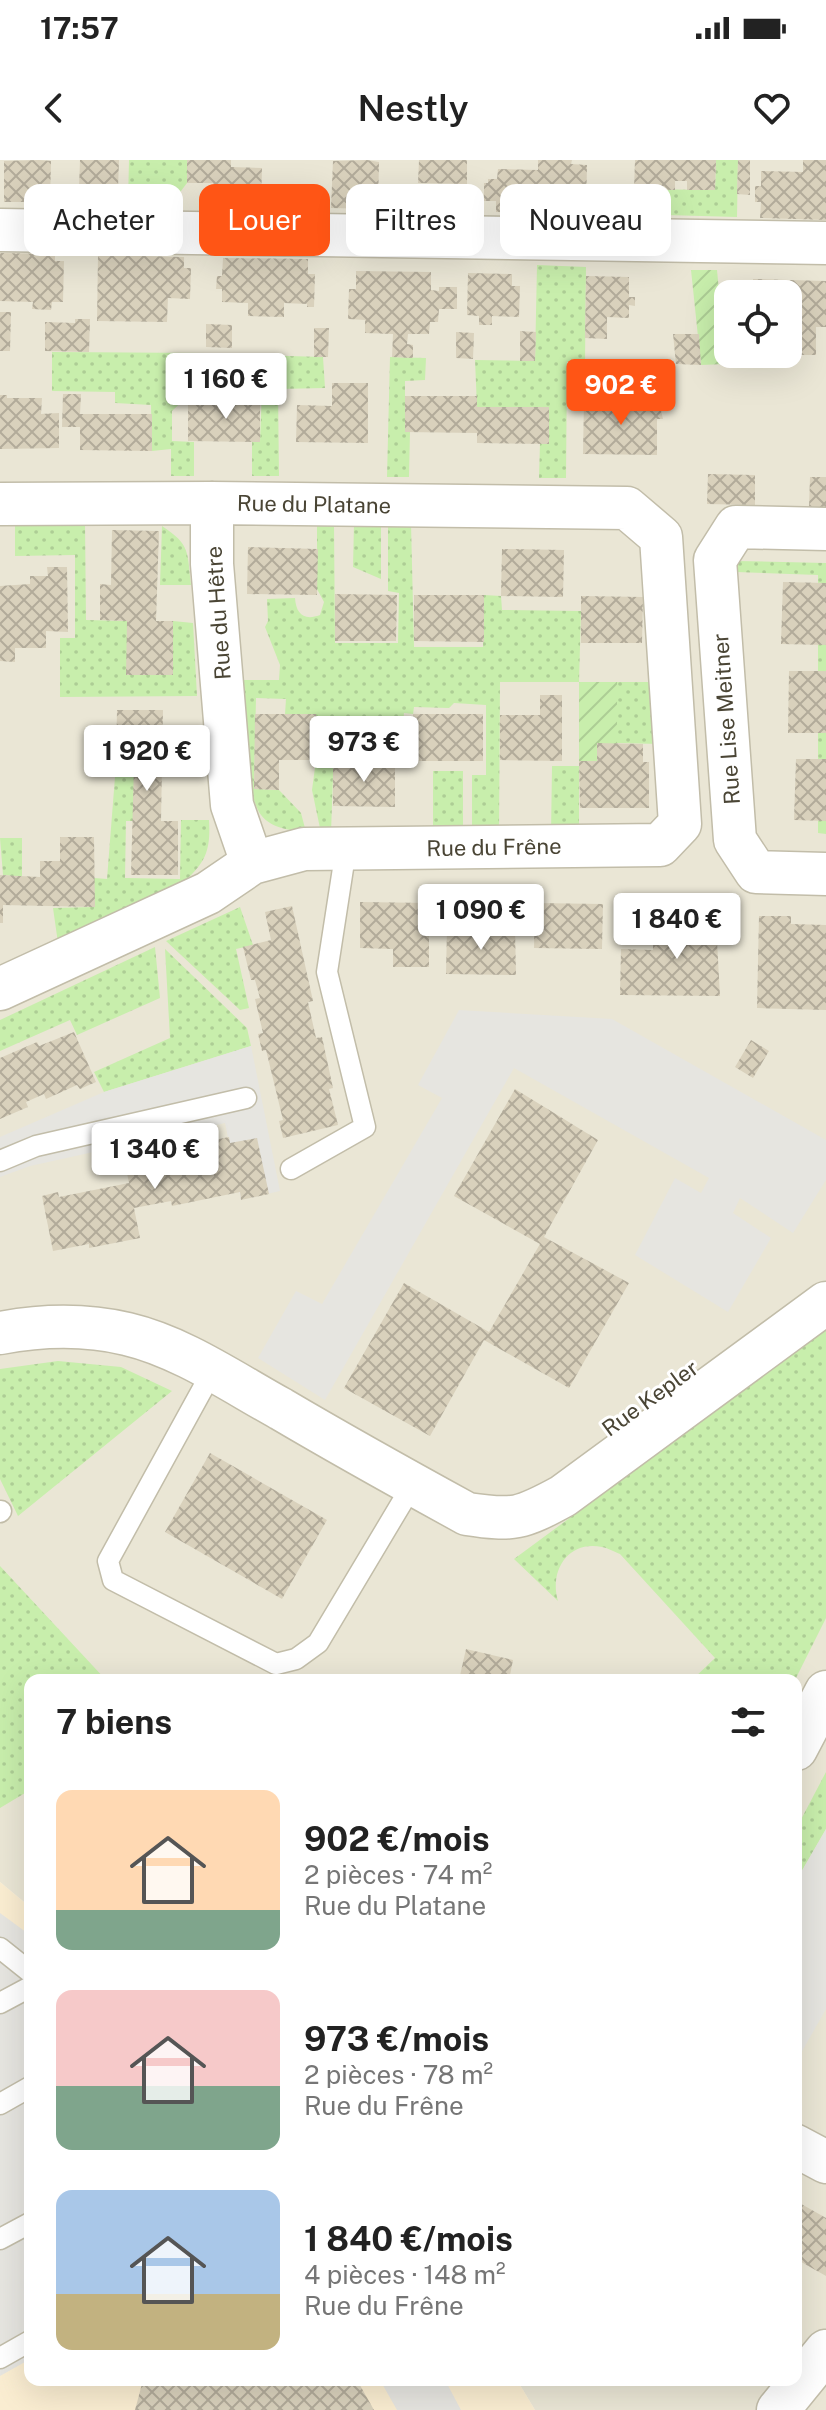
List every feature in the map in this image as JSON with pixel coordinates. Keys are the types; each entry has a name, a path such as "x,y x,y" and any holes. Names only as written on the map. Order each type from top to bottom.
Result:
{"street":[{"path":"0,230 826,243"},
{"name":"Rue du Hêtre","path":"212,503 212,564 232,805 252,863"},
{"name":"Rue du Platane","path":"0,504 627,508"},
{"name":"Rue du Frêne","path":"0,989 208,893 252,863 304,849 660,845 680,824 661,537 627,508"},
{"name":"Rue Lise Meitner","path":"826,529 736,527 715,560 735,840 756,872 826,874"},
{"name":"Rue Kepler","path":"467,1514 547,1474 826,1271"},
{"name":"Rue Kepler","path":"0,1333 57,1326 91,1328 158,1344 208,1368 467,1514 505,1520 532,1513 563,1496 826,1303"},
{"path":"802,1738 826,1692"},
{"path":"802,2149 826,2162"},
{"path":"802,2380 826,2351"},
{"path":"778,2410 798,2386"}],"lane":[{"path":"291,1169 365,1127 327,972 346,849"},
{"path":"0,1161 36,1146 246,1098"},
{"path":"208,1368 108,1561 113,1580 276,1664 296,1659 318,1643 413,1484"},
{"path":"0,1948 24,1967"},
{"path":"0,2003 24,1990"},
{"path":"0,2104 24,2090"},
{"path":"0,2239 24,2226"},
{"path":"0,2358 24,2344"}],"shaded area":[{"path":"0,160 826,160 826,2410 535,2410 521,2386 802,2386 802,1674 24,1674 24,1902 0,1882"},
{"path":"459,1010 612,1019 826,1140 826,1180 793,1233 740,1198 733,1213 771,1238 728,1312 635,1255 675,1178 701,1193 709,1178 514,1068 325,1400 258,1358 296,1291 322,1304 442,1098 418,1085"},
{"path":"251,1046 280,1191 241,1200 225,1123 30,1166 0,1177 0,1137 104,1092"},
{"path":"826,1829 826,2009 802,2051 802,1871"},
{"path":"0,1882 24,1902 24,2386 521,2386 535,2410 0,2410"},
{"path":"0,1913 24,1931 24,2363 0,2376"},
{"path":"383,2386 448,2386 461,2410 397,2410"}],"green space":[{"path":"129,160 187,160 187,183 183,188 183,184 128,184"},
{"path":"716,160 738,160 737,217 671,215 671,189 715,190"},
{"path":"537,265 586,267 585,362 567,362 566,478 539,478 540,443 549,407 477,407 475,360 535,361"},
{"path":"691,270 717,270 718,280 714,280 714,364 701,365"},
{"path":"52,352 206,353 205,389 195,389 172,411 172,441 194,442 194,476 171,476 171,449 152,451 151,405 115,403 115,392 52,391"},
{"path":"222,354 323,357 325,388 278,389 279,476 252,476 252,442 260,442 262,389 224,384"},
{"path":"390,357 426,358 425,380 405,381 405,432 410,432 409,477 387,477"},
{"path":"15,522 85,522 86,620 127,621 127,675 172,675 173,621 193,623 197,696 60,697 60,638 75,638 75,555 15,556"},
{"path":"317,523 334,523 335,643 398,643 399,593 388,591 388,523 411,523 414,647 483,647 484,595 501,596 502,610 581,611 579,682 500,682 499,834 472,833 472,775 486,775 486,705 454,703 449,708 414,707 413,714 404,713 400,738 369,736 359,748 334,748 331,833 321,833 312,790 316,715 285,714 286,699 256,698 254,789 279,790 301,813 306,832 276,826 261,815 255,804 248,771 242,680 279,680 280,665 265,627 268,621 267,599 295,598 302,615 320,615 324,602 317,589"},
{"path":"354,523 381,523 381,579 353,567"},
{"path":"162,526 186,550 191,585 160,585"},
{"path":"736,561 826,563 826,834 818,833 818,575 736,572"},
{"path":"579,682 617,682 617,743 597,761 579,761"},
{"path":"617,682 656,682 660,744 617,743"},
{"path":"116,764 134,764 134,821 126,821 125,878 180,879 181,820 209,820 205,856 181,884 58,943 53,908 94,907 94,878 107,879"},
{"path":"552,766 579,766 579,833 551,834"},
{"path":"433,771 463,771 463,834 433,833"},
{"path":"0,838 22,838 22,877 3,875"},
{"path":"240,907 253,945 236,949 249,1008 240,1010 166,941"},
{"path":"155,947 160,998 77,1035 70,1020 0,1051 0,1020"},
{"path":"165,949 247,1028 251,1046 104,1092 94,1072 170,1038"},
{"path":"826,1329 826,1618 798,1674 698,1674 715,1658 620,1554 611,1550 590,1546 571,1553 564,1560 556,1579 558,1601 514,1559"},
{"path":"58,1361 121,1367 172,1391 18,1516 0,1479 0,1369"},
{"path":"0,1566 100,1674 24,1674 24,1794 0,1808"},
{"path":"826,1772 826,1829 802,1871 802,1818"}],"building":[{"path":"80,160 119,160 118,184 79,184"},
{"path":"187,160 231,160 231,167 262,168 262,184 187,183"},
{"path":"419,160 467,160 467,184 418,183"},
{"path":"538,160 572,160 571,164 587,165 587,184 500,184 500,212 496,212 496,201 484,201 484,183 488,183 488,179 497,179 498,169 538,170"},
{"path":"635,160 716,160 715,190 687,190 687,181 675,181 675,190 671,190 671,184 634,184"},
{"path":"738,160 750,160 750,195 737,194"},
{"path":"803,160 826,160 826,220 760,218 761,202 755,202 755,186 761,186 761,171 803,172"},
{"path":"4,161 51,161 50,184 24,184 24,202 4,202"},
{"path":"333,161 379,162 379,184 346,184 346,208 331,208"},
{"path":"0,253 55,256 55,261 64,261 63,302 52,302 51,310 32,309 33,302 0,301"},
{"path":"98,256 184,257 184,268 191,268 190,299 168,298 167,322 97,321"},
{"path":"223,258 308,259 308,274 315,274 314,307 284,303 284,317 248,316 248,303 222,302 222,289 216,289 217,276 222,276"},
{"path":"356,271 431,272 431,290 457,287 457,309 439,309 438,322 430,322 429,334 408,334 407,344 413,345 413,358 392,357 393,334 365,333 365,320 348,319 349,289 356,289"},
{"path":"468,273 512,274 512,286 520,286 519,317 492,316 492,325 479,325 479,316 467,315"},
{"path":"586,276 629,277 629,297 635,297 635,306 629,305 629,318 607,317 607,339 585,338"},
{"path":"802,280 826,281 826,327 816,327 816,355 802,355"},
{"path":"0,312 11,312 10,351 0,351"},
{"path":"75,319 90,319 89,352 45,351 45,322 75,323"},
{"path":"206,324 232,325 232,348 206,347"},
{"path":"314,328 329,328 328,357 314,357"},
{"path":"520,331 536,332 535,361 520,361"},
{"path":"456,332 474,333 473,359 456,358"},
{"path":"673,334 699,334 701,365 676,364"},
{"path":"332,383 368,383 368,443 296,442 297,405 332,406"},
{"path":"63,394 81,394 80,414 152,414 152,451 80,450 80,427 62,427"},
{"path":"0,395 7,395 7,398 42,398 41,414 59,413 59,448 0,449"},
{"path":"225,396 257,396 257,405 260,405 260,442 188,441 188,405 225,405"},
{"path":"405,396 477,396 477,407 549,407 549,444 477,443 477,433 405,432"},
{"path":"584,400 651,400 652,407 660,406 663,419 657,419 657,455 583,454"},
{"path":"708,474 755,475 755,505 707,504"},
{"path":"810,477 826,477 826,507 809,507"},
{"path":"112,530 159,531 156,621 173,621 173,675 126,675 127,621 100,620 100,584 111,585"},
{"path":"248,547 318,549 317,595 247,594"},
{"path":"502,549 564,550 563,597 501,596"},
{"path":"47,567 67,567 68,632 46,631 46,648 15,648 15,662 0,661 0,586 30,584 30,576 48,576"},
{"path":"783,582 826,583 826,645 781,644"},
{"path":"335,594 397,595 396,641 335,641"},
{"path":"414,595 484,595 484,642 414,641"},
{"path":"581,596 643,597 642,643 581,643"},
{"path":"789,671 826,671 826,733 788,733"},
{"path":"540,695 562,695 562,761 500,760 500,715 540,715"},
{"path":"117,710 163,710 161,821 178,821 178,875 131,875 134,764 116,764"},
{"path":"255,714 316,714 316,760 279,760 279,790 254,789"},
{"path":"413,714 483,714 483,761 413,761"},
{"path":"597,743 643,744 643,762 649,762 649,808 580,808 579,761 597,761"},
{"path":"796,759 826,759 826,821 794,820"},
{"path":"333,760 395,761 395,807 333,806"},
{"path":"60,837 94,837 95,907 3,905 3,923 0,923 0,875 40,877 40,861 60,861"},
{"path":"360,902 429,903 429,967 393,967 393,949 360,948"},
{"path":"535,903 603,904 602,949 534,948"},
{"path":"682,904 715,904 720,996 620,995 621,949 653,950 653,942 670,942 669,950 682,950"},
{"path":"292,906 313,1001 308,1002 316,1038 322,1037 333,1088 329,1089 338,1125 283,1138 279,1121 283,1120 266,1050 262,1051 258,1034 263,1033 255,999 260,998 255,980 251,980 243,947 271,940 265,912"},
{"path":"759,916 791,916 791,924 826,925 826,1010 757,1008"},
{"path":"447,928 515,929 516,975 446,974"},
{"path":"74,1032 96,1082 80,1089 77,1085 46,1099 44,1094 26,1102 28,1107 0,1119 0,1058 37,1042 39,1046"},
{"path":"751,1040 769,1051 753,1078 735,1067"},
{"path":"515,1089 598,1140 544,1237 629,1283 569,1388 484,1340 430,1436 344,1388 404,1283 489,1332 540,1244 454,1196"},
{"path":"229,1137 230,1143 257,1138 269,1194 241,1200 240,1192 172,1206 171,1201 134,1208 140,1238 53,1251 42,1196 58,1192 59,1197 129,1183 123,1153 140,1149 141,1154 175,1147 176,1152 195,1148 194,1144"},
{"path":"210,1453 327,1520 282,1599 165,1532"},
{"path":"466,1649 513,1660 510,1674 460,1674"},
{"path":"802,2204 826,2218 826,2276 802,2262"},
{"path":"141,2386 360,2386 374,2410 135,2410"}]}
